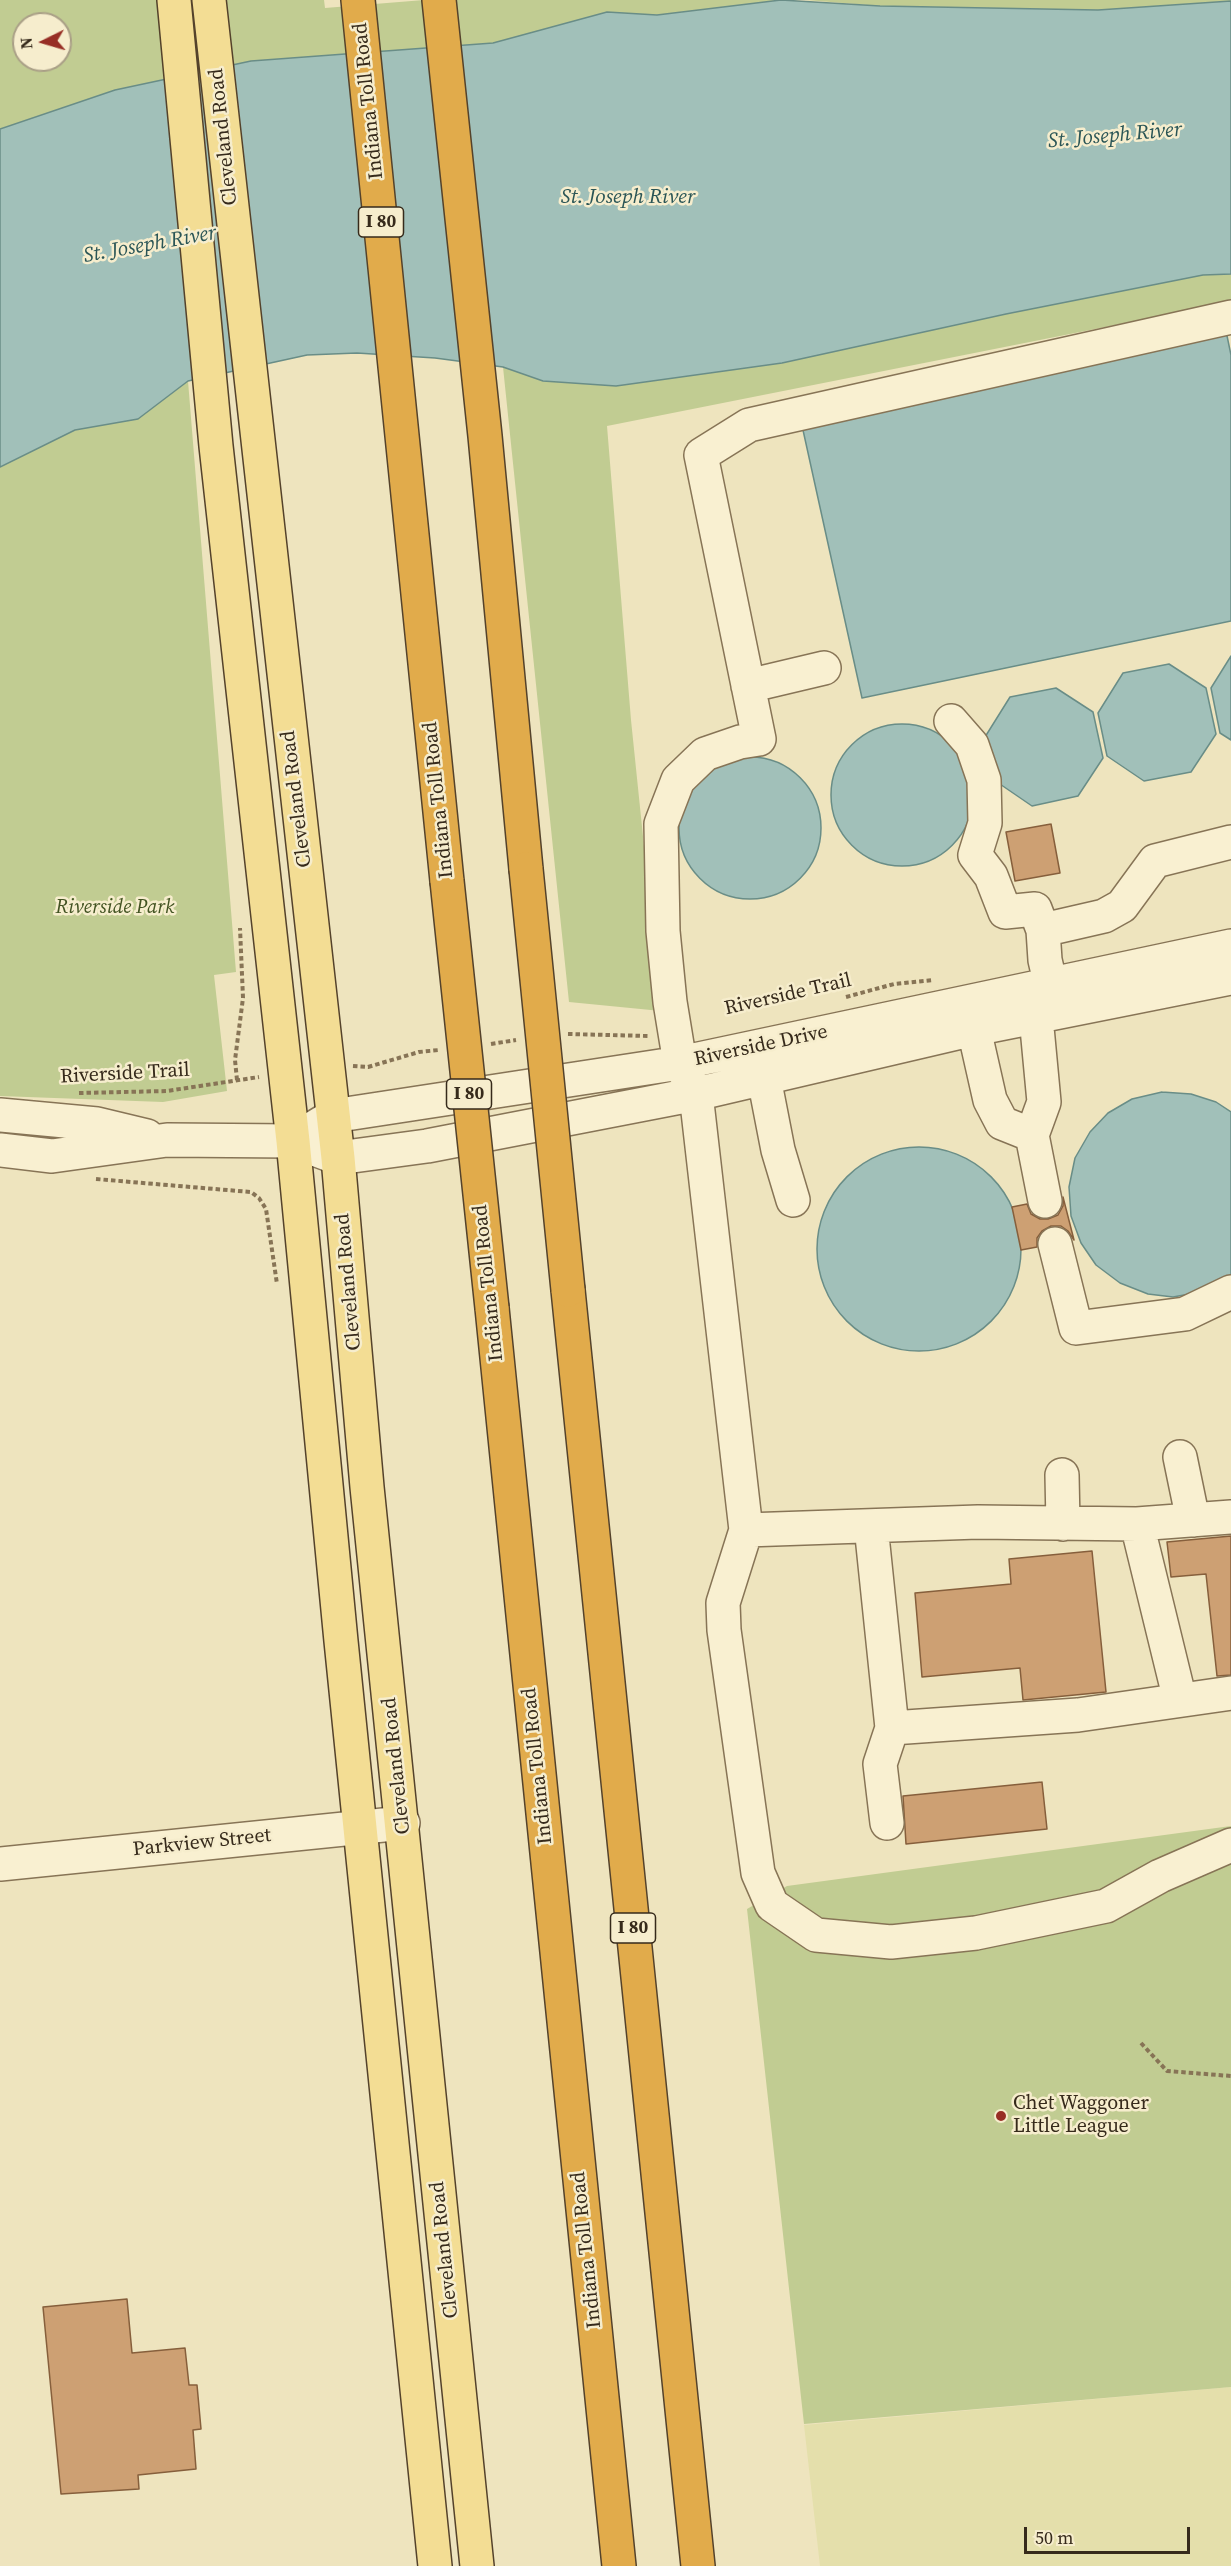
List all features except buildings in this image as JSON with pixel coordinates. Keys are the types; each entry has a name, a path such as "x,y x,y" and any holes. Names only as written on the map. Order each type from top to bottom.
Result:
{"highway":[{"name":"Indiana Toll Road","path":"358,0 619,2566"},
{"name":"I 80","path":"439,0 485,436 568,1290 698,2566"}],"main road":[{"name":"Cleveland Road","path":"174,0 216,446 293,1141 359,1827 435,2566"},
{"name":"Cleveland Road","path":"209,0 338,1158 367,1487 477,2566"}],"street":[{"path":"1231,317 749,425 701,455 759,739 740,742 705,754 678,780 661,824 663,931 678,1049 696,1094 746,1530 723,1603 726,1642 758,1873 772,1905 816,1935 891,1942 976,1933 1106,1906 1160,1876 1231,1845"},
{"path":"748,686 824,668"},
{"path":"951,721 972,746 984,780 985,823 975,855 991,876 1005,912 1035,909 1043,930 1045,960 1051,986 1036,1017 1044,1102 1032,1135 1045,1201"},
{"path":"1043,930 1104,916 1122,906 1155,861 1231,842"},
{"name":"Riverside Drive","path":"0,1150 52,1155 167,1140 293,1141 338,1158 427,1146 696,1094 764,1078 971,1016 1051,986 1231,946"},
{"name":"Riverside Drive","path":"293,1141 333,1116 678,1049 971,1016 1036,1017 1231,978"},
{"path":"971,1016 990,1100 1002,1122 1032,1135"},
{"path":"764,1078 778,1150 793,1200"},
{"name":"Riverside Drive","path":"0,1115 97,1124 167,1140"},
{"path":"1055,1244 1076,1328 1185,1314 1231,1292"},
{"path":"1179,1457 1193,1520"},
{"path":"1062,1475 1063,1524"},
{"path":"746,1530 978,1522 1137,1524 1231,1517"},
{"path":"1137,1524 1180,1700"},
{"path":"871,1526 892,1728 880,1764 887,1823"},
{"path":"892,1728 1078,1715 1231,1693"},
{"name":"Parkview Street","path":"0,1864 403,1823"}],"path":[{"name":"Riverside Trail","path":"842,999 894,984 935,979"},
{"path":"557,1035 678,1049"},
{"path":"488,1044 523,1040"},
{"path":"348,1066 368,1067 419,1052 442,1050"},
{"name":"Riverside Trail","path":"75,1093 167,1091 252,1078"},
{"path":"84,1178 251,1192 259,1198 266,1209 278,1289"},
{"path":"1141,2043 1167,2071 1231,2076"}],"shaded area":[{"path":"1231,2387 1231,2566 820,2566 804,2425"}],"green space":[{"path":"0,0 324,0 325,8 424,0 781,0 657,15 607,12 493,43 251,61 115,90 0,129"},
{"path":"806,0 1231,1 1098,10 880,6"},
{"path":"1231,274 1231,302 607,426 631,720 661,1011 569,1002 503,367 543,381 616,386 782,363 1006,314 1203,275"},
{"name":"Riverside Park","path":"188,381 236,972 214,975 227,1091 163,1102 0,1096 0,467 75,430 138,419"},
{"name":"Chet Waggoner Little League","path":"1231,1826 1231,2387 804,2424 747,1909 787,1886"}],"water":[{"name":"St. Joseph River","path":"781,0 880,6 1098,10 1231,1 1231,274 1203,275 1006,314 782,363 616,386 543,381 503,367 435,358 357,353 307,355 188,381 138,419 75,430 0,467 0,129 115,90 251,61 493,43 607,12 657,15"},
{"path":"1226,331 1231,355 1231,621 862,698 801,421"},
{"path":"1231,656 1231,740 1220,733 1211,688"},
{"path":"1169,664 1206,688 1216,734 1191,772 1144,781 1107,756 1098,713 1123,673"},
{"path":"1056,688 1093,712 1103,758 1078,796 1032,806 994,780 985,737 1010,697"},
{"path":"902,724 929,729 952,745 968,768 973,795 968,822 952,845 929,861 902,866 875,861 852,845 836,822 831,795 836,768 852,745 875,729"},
{"path":"750,757 777,762 800,778 816,801 821,828 816,855 800,878 777,894 750,899 723,894 700,878 684,855 679,828 684,801 700,778 723,762"},
{"path":"1162,1092 1191,1094 1216,1102 1231,1112 1231,1278 1206,1291 1173,1297 1148,1294 1120,1283 1096,1265 1081,1243 1071,1216 1069,1187 1075,1158 1090,1132 1108,1113 1132,1099"},
{"path":"919,1147 949,1151 967,1159 984,1170 998,1184 1017,1219 1021,1249 1017,1279 1009,1297 998,1314 984,1328 949,1347 919,1351 889,1347 871,1339 854,1328 840,1314 821,1279 817,1249 821,1219 829,1201 840,1184 854,1170 889,1151"}],"place":[{"name":"Chet Waggoner Little League","path":"1001,2116"}]}
